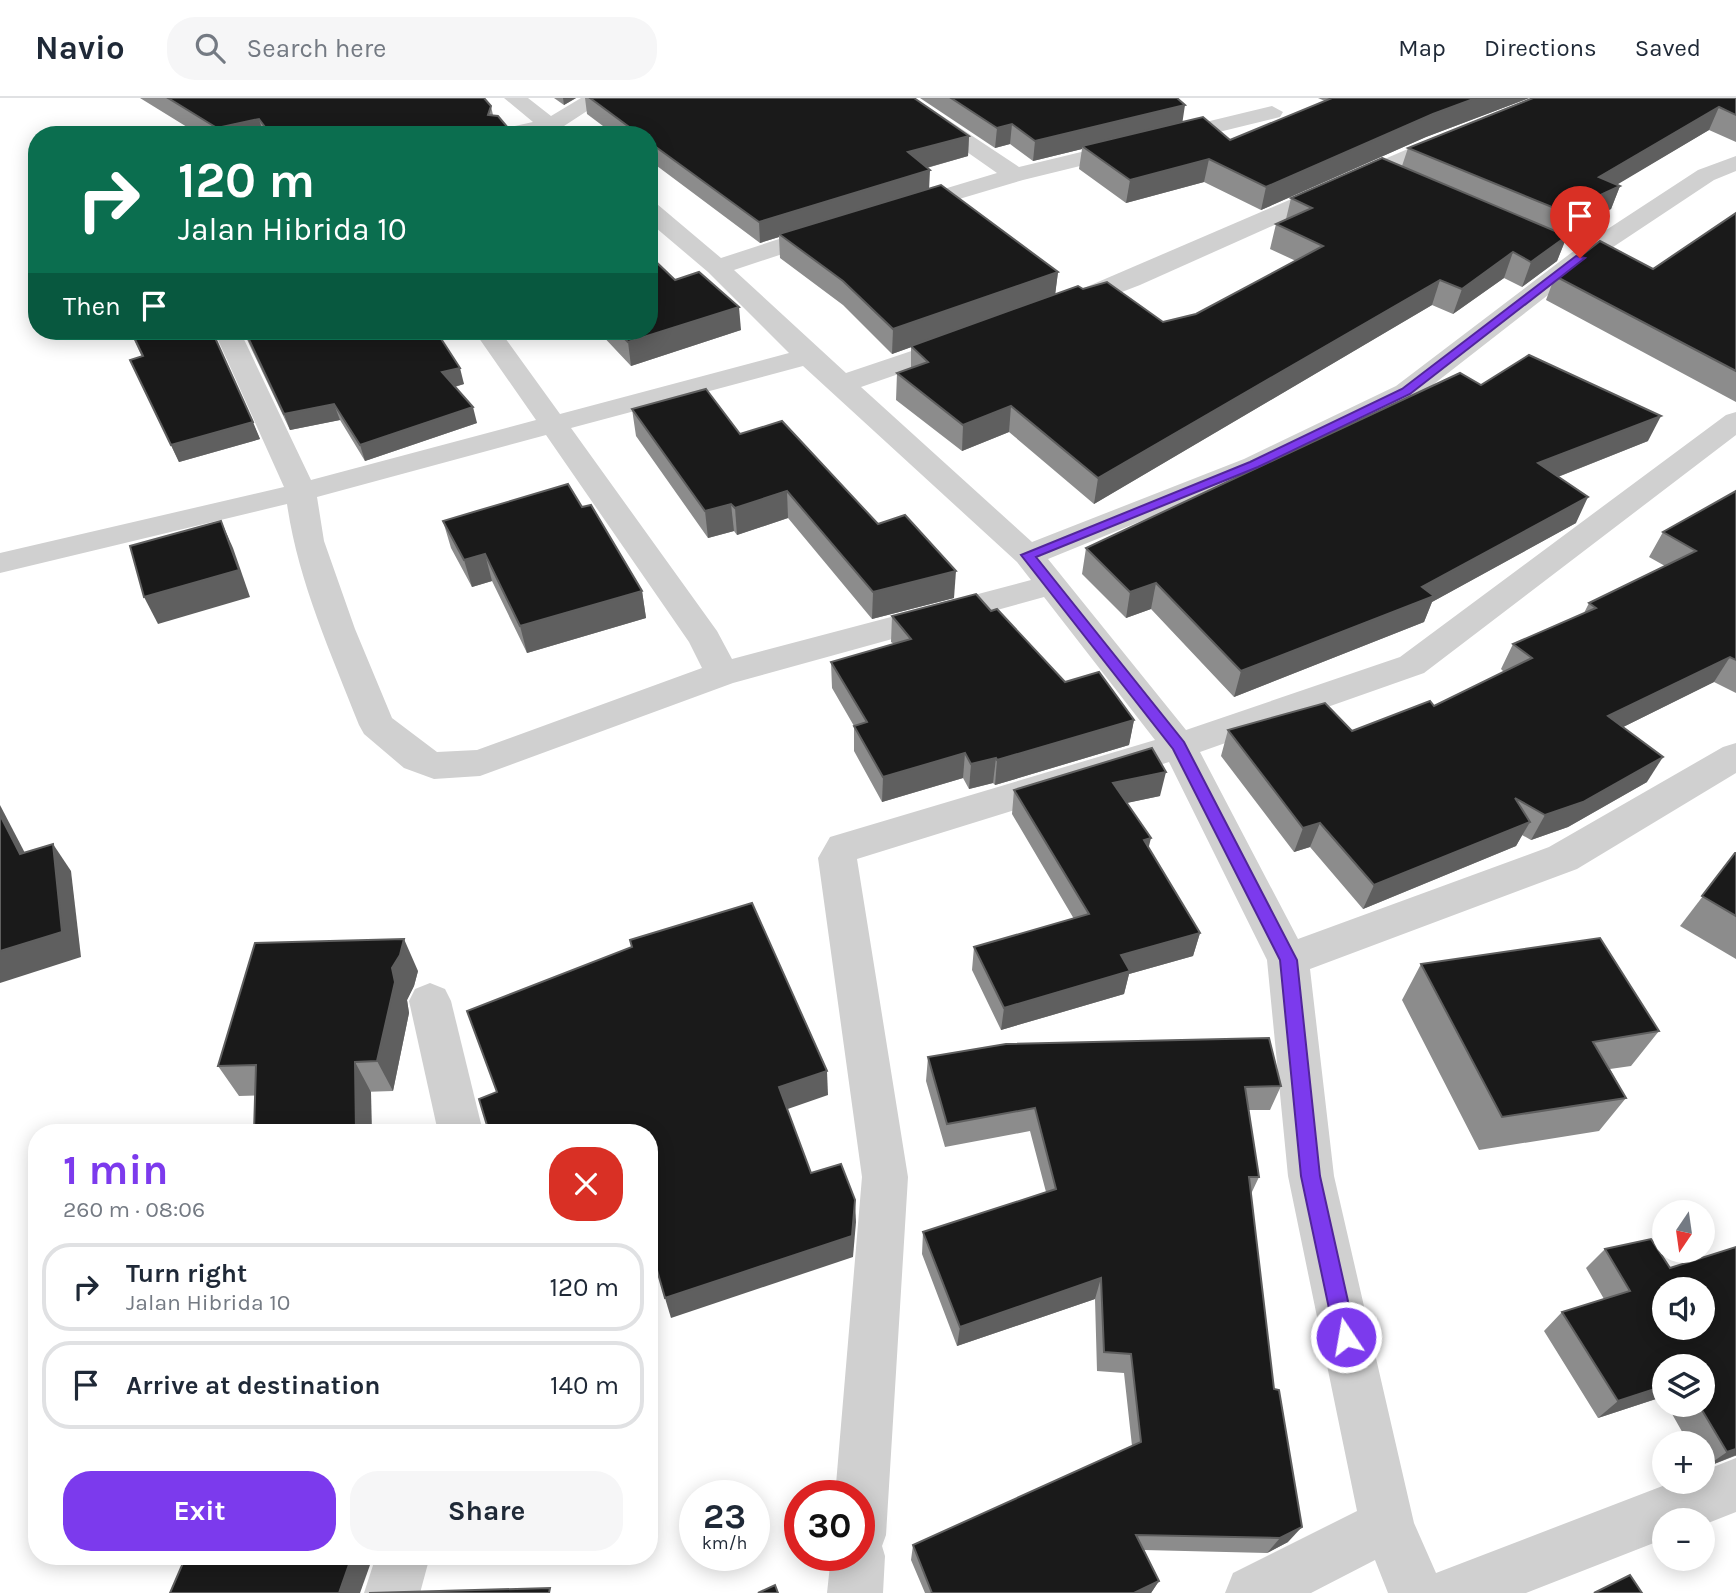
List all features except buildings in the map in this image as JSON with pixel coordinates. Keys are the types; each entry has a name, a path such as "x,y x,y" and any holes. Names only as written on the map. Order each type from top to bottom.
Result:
{"street":[{"path":"516,98 552,126"},
{"path":"562,126 596,98"},
{"path":"901,98 1015,175"},
{"path":"878,216 1015,175 1272,112"},
{"path":"1043,314 1131,280 1473,130"},
{"path":"1028,555 1254,465 1406,391 1567,253 1706,175 1736,163"},
{"path":"1376,171 1408,186"},
{"path":"658,217 717,267 808,356 1028,555 1179,746 1288,960 1311,1176 1387,1525 1416,1593"},
{"path":"717,267 853,223"},
{"path":"842,384 981,336"},
{"path":"231,340 301,492 308,541 377,725 417,759 434,766 480,763 722,674 1051,585"},
{"path":"494,340 555,422 705,639 722,674"},
{"path":"0,563 301,492 808,356"},
{"path":"863,1480 886,1177 837,858 844,847 1179,746 1412,665 1469,625 1736,421"},
{"path":"1288,960 1563,858 1736,756"},
{"path":"430,1001 459,1124"},
{"path":"1454,1593 1736,1485"},
{"path":"1253,1593 1387,1525"},
{"path":"392,1593 400,1565"},
{"path":"855,1593 857,1571"}],"route":[{"path":"1346,1337 1311,1176 1288,960 1179,746 1028,555 1254,465 1406,391 1580,258"}]}
